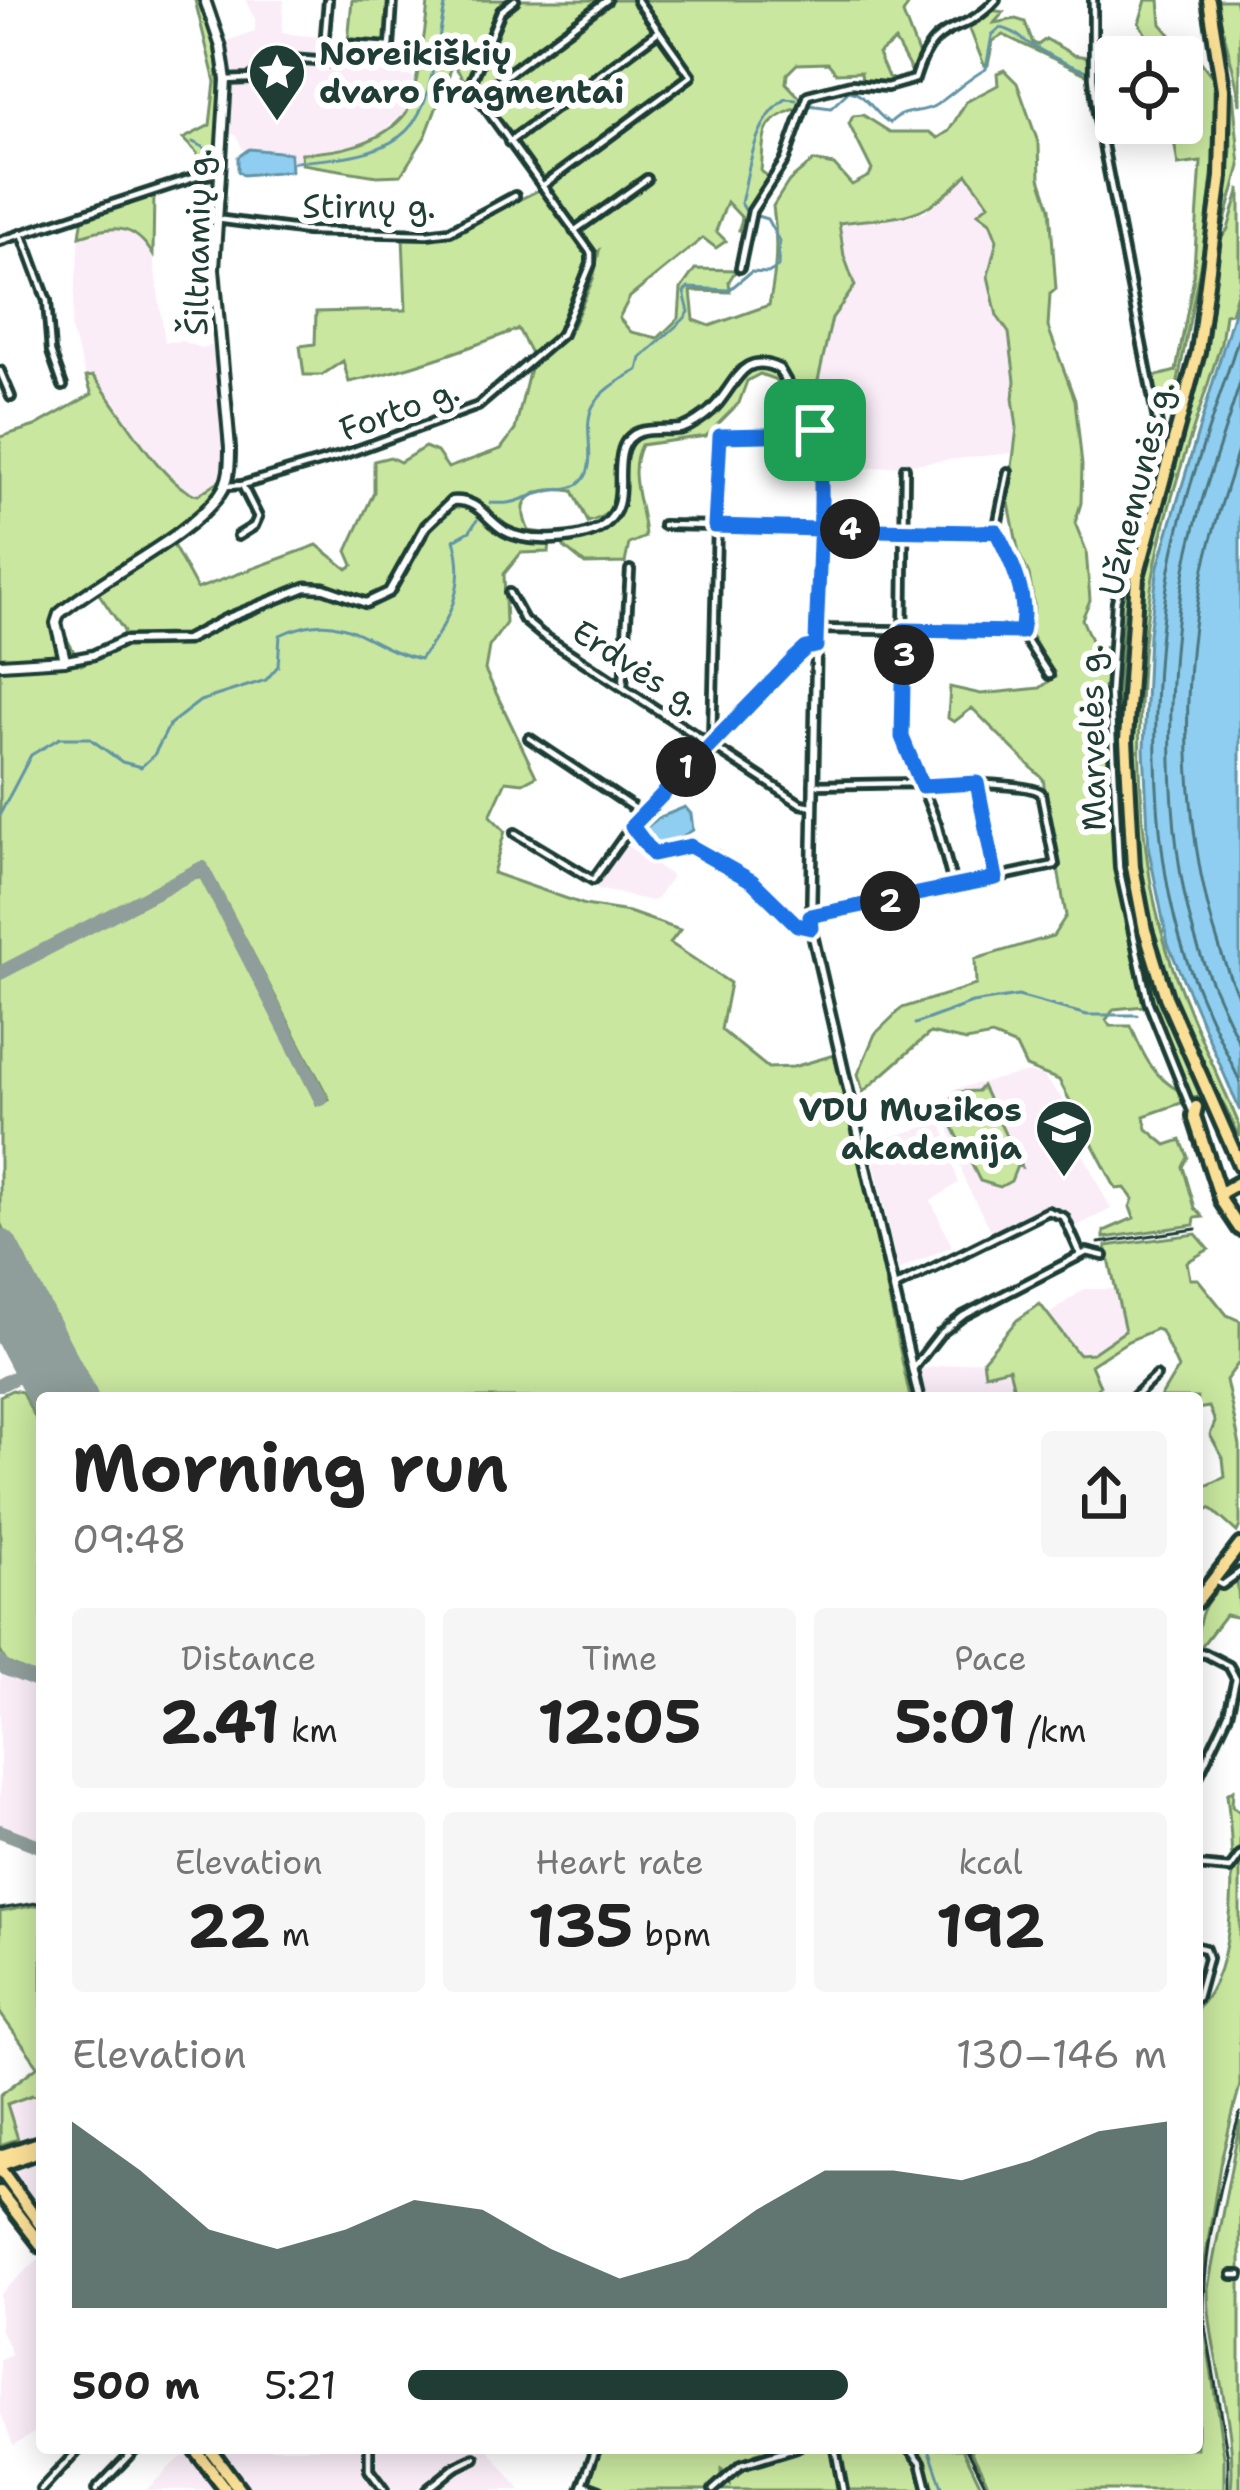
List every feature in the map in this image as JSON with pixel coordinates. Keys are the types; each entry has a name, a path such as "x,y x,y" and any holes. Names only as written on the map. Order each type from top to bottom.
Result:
{"main road":[{"name":"Šiltnamių g.","path":"205,0 226,80 215,310 230,464 224,486"},
{"name":"Užnemunės g.","path":"1209,0 1223,89 1222,159 1201,339 1137,577 1126,740 1130,837 1140,908 1159,978 1213,1099"},
{"path":"0,664 64,660 56,628 58,614 192,520 224,486"},
{"path":"1195,1112 1213,1099"},
{"path":"1213,1099 1240,1166"},
{"path":"1213,1099 1240,1149"},
{"path":"1195,1112 1216,1115"},
{"path":"1195,1112 1229,1188 1240,1229"},
{"path":"1203,1594 1240,1545"},
{"path":"36,2148 0,2163 36,2218"},
{"path":"0,2192 36,2238"},
{"path":"199,2454 226,2490"},
{"path":"213,2454 240,2490"}],"street":[{"path":"325,35 328,0"},
{"path":"226,80 249,79 278,58 330,62 343,44 390,47 393,0"},
{"name":"Forto g.","path":"224,486 340,456 484,402 568,325 592,260 470,86 501,11 515,0"},
{"path":"477,97 607,0"},
{"path":"542,187 692,76 637,0"},
{"path":"740,268 751,214 785,160 808,95 851,84 887,87 915,79 928,44 978,16 996,0"},
{"name":"Marvelės g.","path":"1093,0 1093,77 1156,405 1160,450 1133,526 1116,602 1110,693 1115,828 1138,965 1195,1112"},
{"path":"509,142 660,30"},
{"path":"0,241 220,173"},
{"path":"574,231 646,179"},
{"name":"Stirnų g.","path":"216,219 307,232 427,234 450,231 514,196"},
{"path":"22,233 47,301 51,352 63,386"},
{"path":"64,660 131,640 186,640 220,621 312,586 359,602 378,600 392,586 433,518 452,501 475,505 513,535 571,537 591,532 611,519 618,506 627,441 645,430 690,426 721,402 741,370 753,363 778,369 820,446 811,928 918,1392"},
{"path":"0,371 11,397"},
{"path":"1156,405 1181,416"},
{"path":"711,742 718,438 815,430"},
{"path":"904,468 902,737 954,887"},
{"path":"1008,472 996,531 1020,590 1021,632 1049,675"},
{"path":"238,536 254,526 258,517 242,485"},
{"path":"664,525 996,531"},
{"path":"623,687 630,570"},
{"name":"Erdvės g.","path":"509,593 532,627 801,804 812,806"},
{"path":"816,629 1021,632"},
{"path":"515,833 587,879 595,878 641,813 795,658 816,646"},
{"path":"529,738 641,813"},
{"path":"977,783 996,878"},
{"path":"810,916 1054,865 1041,793 1026,786 813,785"},
{"path":"632,826 653,854 683,846 697,848 752,881 797,925 811,928"},
{"path":"893,1288 1048,1211 1064,1217 1081,1256"},
{"path":"912,1370 940,1334 964,1316 1090,1252 1104,1256"},
{"path":"1139,1392 1156,1376"},
{"path":"1214,1580 1222,1585 1240,1573"},
{"path":"1203,1653 1234,1671 1236,1688 1203,1767"},
{"path":"1203,1867 1230,1869 1240,1855"},
{"path":"41,2490 74,2454"},
{"path":"97,2490 130,2454"},
{"path":"369,2454 369,2470 384,2490"},
{"path":"594,2454 582,2487 600,2490"},
{"path":"713,2490 741,2465 777,2454"},
{"path":"836,2454 843,2490"},
{"path":"915,2454 928,2490"},
{"path":"427,2490 454,2468 476,2458"}],"shaded area":[{"path":"245,0 284,0 282,33 329,38 327,66 414,77 408,111 382,132 337,153 302,153 302,164 292,165 290,153 244,152 236,135 227,133 230,84 224,42 255,31 255,19"},
{"path":"967,174 989,204 997,240 997,316 1009,333 1015,381 1017,428 1011,453 874,468 829,467 831,401 814,398 832,318 855,286 839,223 924,212"},
{"path":"115,227 139,235 153,255 165,342 182,341 201,348 214,345 226,465 222,479 198,495 188,493 152,457 98,380 86,377 71,330 80,236"},
{"path":"623,843 672,876 657,899 598,889 594,884"},
{"path":"1028,1072 1043,1076 1071,1109 1088,1150 1083,1154 1111,1209 1075,1227 1066,1211 1052,1206 993,1234 966,1184 944,1110 954,1089"},
{"path":"942,1122 958,1183 931,1201 952,1246 898,1270 870,1143"},
{"path":"1084,1289 1118,1289 1125,1331 1092,1353 1078,1354 1049,1314"},
{"path":"983,1360 985,1374 1009,1368 1015,1392 917,1392 912,1370"},
{"path":"6,1662 36,1675 36,1840 0,1826 0,1682"},
{"path":"36,2096 36,2133 18,2139 7,2104"},
{"path":"36,2159 36,2213 8,2172"},
{"path":"36,2261 36,2432 13,2445 0,2411 0,2360 12,2355 0,2328 0,2294"},
{"path":"187,2454 214,2490 146,2490 174,2463"},
{"path":"217,2454 492,2454 521,2490 244,2490"}],"green space":[{"path":"195,0 201,0 214,44 219,103 215,168 197,172 197,153 183,139 210,125 215,82"},
{"path":"352,0 389,0 389,46 348,42"},
{"path":"428,0 911,0 903,14 919,56 914,76 895,41 878,54 888,77 898,82 877,86 862,83 861,72 836,73 828,63 797,64 787,74 786,83 802,100 766,130 761,171 770,178 752,205 747,231 739,230 742,218 727,202 716,231 726,241 716,248 703,238 630,297 619,318 631,332 658,338 679,318 681,289 695,269 736,270 729,281 730,292 691,291 694,320 710,326 769,305 776,256 773,206 789,181 813,161 834,165 852,185 872,170 849,124 853,116 863,115 890,132 929,132 938,138 949,131 966,102 998,85 997,73 1004,70 1017,83 1039,145 1040,178 1050,208 1056,289 1050,294 1048,327 1075,400 1082,465 1075,523 1086,550 1090,600 1082,619 1093,645 1114,648 1125,567 1165,449 1128,591 1119,694 1120,804 1132,906 1147,969 1202,1095 1191,1098 1186,1090 1148,995 1137,953 1132,955 1145,1006 1114,1009 1106,1020 1110,1026 1131,1026 1150,1064 1181,1092 1184,1102 1144,1116 1147,1129 1166,1145 1181,1140 1188,1157 1183,1167 1195,1208 1203,1217 1195,1218 1194,1225 1104,1238 1104,1231 1134,1218 1133,1199 1125,1188 1116,1189 1059,1080 1026,1067 1016,1046 992,1036 966,1041 930,1033 863,1092 858,1074 875,1034 902,1008 976,985 975,959 1053,936 1066,916 1043,779 972,708 954,722 948,718 950,687 981,694 1040,688 1055,677 1031,635 1034,605 1029,574 1019,554 1008,498 1017,428 1015,381 1009,333 997,316 988,276 997,240 990,222 978,213 989,204 967,174 923,209 839,223 855,286 832,318 814,398 809,402 773,365 742,365 697,420 678,427 637,427 624,436 616,460 616,496 604,515 588,522 573,491 551,490 527,500 524,518 529,531 551,534 549,552 521,553 504,574 506,623 489,647 485,670 536,776 523,783 506,781 490,816 505,831 493,873 585,905 629,912 680,930 670,943 730,983 721,1030 768,1068 793,1067 838,1054 909,1392 89,1392 0,1223 0,978 191,877 207,884 317,1104 329,1099 205,863 0,969 0,437 35,426 92,394 86,377 93,376 156,462 185,490 198,495 222,479 211,498 167,534 197,589 317,545 347,569 353,565 347,551 374,492 374,461 390,457 400,462 425,447 437,452 448,468 501,449 515,430 530,368 572,328 593,279 599,251 592,257 568,325 534,359 518,329 349,382 343,361 322,375 304,375 300,346 315,344 316,312 406,310 403,237 445,236 541,189 453,64 426,135 401,175 377,176 302,164 301,153 358,145 396,124 410,105","holes":["97,591 124,631 117,648 81,665 60,618"]},
{"path":"1146,0 1159,0 1161,24 1171,36 1147,36 1139,23"},
{"path":"1216,0 1235,0 1240,16 1240,105 1235,78"},
{"path":"990,10 1004,12 994,23 1025,22 1033,43 1046,39 1087,57 1088,75 1003,35 993,41 988,65 984,65 969,27"},
{"path":"1203,64 1214,79 1215,148 1205,240 1175,397 1166,403 1157,399 1153,377 1176,371 1193,282 1201,162 1178,165 1175,144 1203,144"},
{"path":"1233,93 1240,166 1223,229 1231,150"},
{"path":"1240,188 1240,283 1231,313 1225,314 1221,343 1177,479 1148,606 1140,757 1147,859 1167,950 1240,1127 1240,1137 1186,1026 1156,940 1137,834 1131,721 1138,612 1147,563 1201,370 1219,242 1228,229"},
{"path":"154,192 153,255 138,237 122,229 80,236 83,216"},
{"path":"765,365 777,370 791,395 774,379 760,374 747,381 739,403 706,436 641,445 635,479 645,537 629,544 625,563 585,564 564,547 563,541 592,536 610,526 620,513 624,466 635,439 701,423 749,367"},
{"path":"982,1086 1021,1167 1000,1187 980,1181 946,1113 957,1092 978,1091"},
{"path":"1196,1234 1209,1249 1187,1262 1190,1279 1198,1279 1227,1315 1240,1321 1240,1361 1226,1380 1240,1446 1237,1532 1210,1508 1203,1514 1203,1485 1225,1477 1223,1458 1210,1435 1215,1422 1209,1407 1203,1408 1203,1392 1164,1392 1178,1368 1161,1331 1128,1341 1091,1365 1100,1386 1094,1392 1015,1392 1009,1368 985,1374 983,1360 1017,1320 1040,1304 1078,1354 1093,1353 1125,1331 1106,1246"},
{"path":"12,1390 22,1392 36,1419 36,1675 6,1662 0,1651 0,1396"},
{"path":"1237,1576 1240,1618 1225,1615 1203,1644 1203,1611 1216,1591"},
{"path":"1233,1790 1232,1806 1240,1812 1240,2085 1220,2165 1203,2274 1203,2001 1221,1966 1231,1907 1227,1794"},
{"path":"36,1905 36,2063 0,2013 0,1912"},
{"path":"36,2068 36,2096 7,2104 18,2139 0,2145 0,2095"},
{"path":"1240,2121 1240,2490 1231,2490 1230,2440 1208,2288"},
{"path":"1203,2314 1224,2457 1224,2490 991,2490 973,2454 1203,2454"},
{"path":"597,2454 756,2454 725,2472 721,2469 708,2490 609,2490 590,2481"},
{"path":"786,2454 832,2454 839,2490 716,2490 725,2480 730,2484 729,2477 746,2465"},
{"path":"841,2454 966,2454 983,2490 847,2490"}],"water":[{"path":"249,149 290,153 291,171 243,175 238,171 238,157"},
{"path":"1240,292 1240,1111 1168,944 1149,851 1144,748 1149,634 1158,566"},
{"path":"685,807 693,830 652,849 643,830"}],"waterway":[{"path":"294,162 373,150 397,139 413,123 432,75 446,0"},
{"path":"808,105 831,108 849,91 890,123 901,115 930,108 986,69 992,35 1000,28 1073,66 1095,72"},
{"path":"490,503 513,502 578,484 589,465 593,406 607,390 638,370 641,358 684,319 689,312 684,292 688,288 729,290 751,272 768,273 778,267 779,241 767,219 747,213 741,203 750,160 766,120 786,99 796,100"},
{"path":"193,142 212,152"},
{"path":"0,814 31,755 60,738 89,738 122,762 141,767 154,755 170,724 200,701 266,680 278,666 280,635 302,627 338,626 420,659 440,632 453,602 459,572 454,540 470,531 477,520"},
{"path":"915,1024 972,1003 1018,996 1087,1015 1137,1015"},
{"path":"931,2454 943,2490"}],"taxiway":[{"path":"0,973 202,868 321,1099"},
{"path":"0,1385 31,1369"},
{"path":"0,1663 36,1681"},
{"path":"0,1831 36,1845"}],"runway":[{"path":"0,1247 77,1392"},
{"path":"0,1310 43,1392"}],"railway":[{"path":"1099,1243 1196,1229"},
{"path":"0,1909 36,1903"},
{"path":"1228,2490 1228,2458 1204,2316 1204,2290 1214,2213 1240,2113"},
{"path":"970,2454 988,2490"}],"place":[{"name":"Noreikiškių dvaro fragmentai","path":"277,123"},
{"name":"VDU Muzikos akademija","path":"1064,1179"}],"route":[{"path":"815,430 720,436 715,526 818,529 978,532 996,531 1012,564 1024,611 1021,632 904,630 902,737 906,750 922,786 977,783 996,878 810,916 811,928 806,928 743,874 690,846 653,854 632,826 795,658 816,646 818,529 818,503 820,440 815,430"}]}
